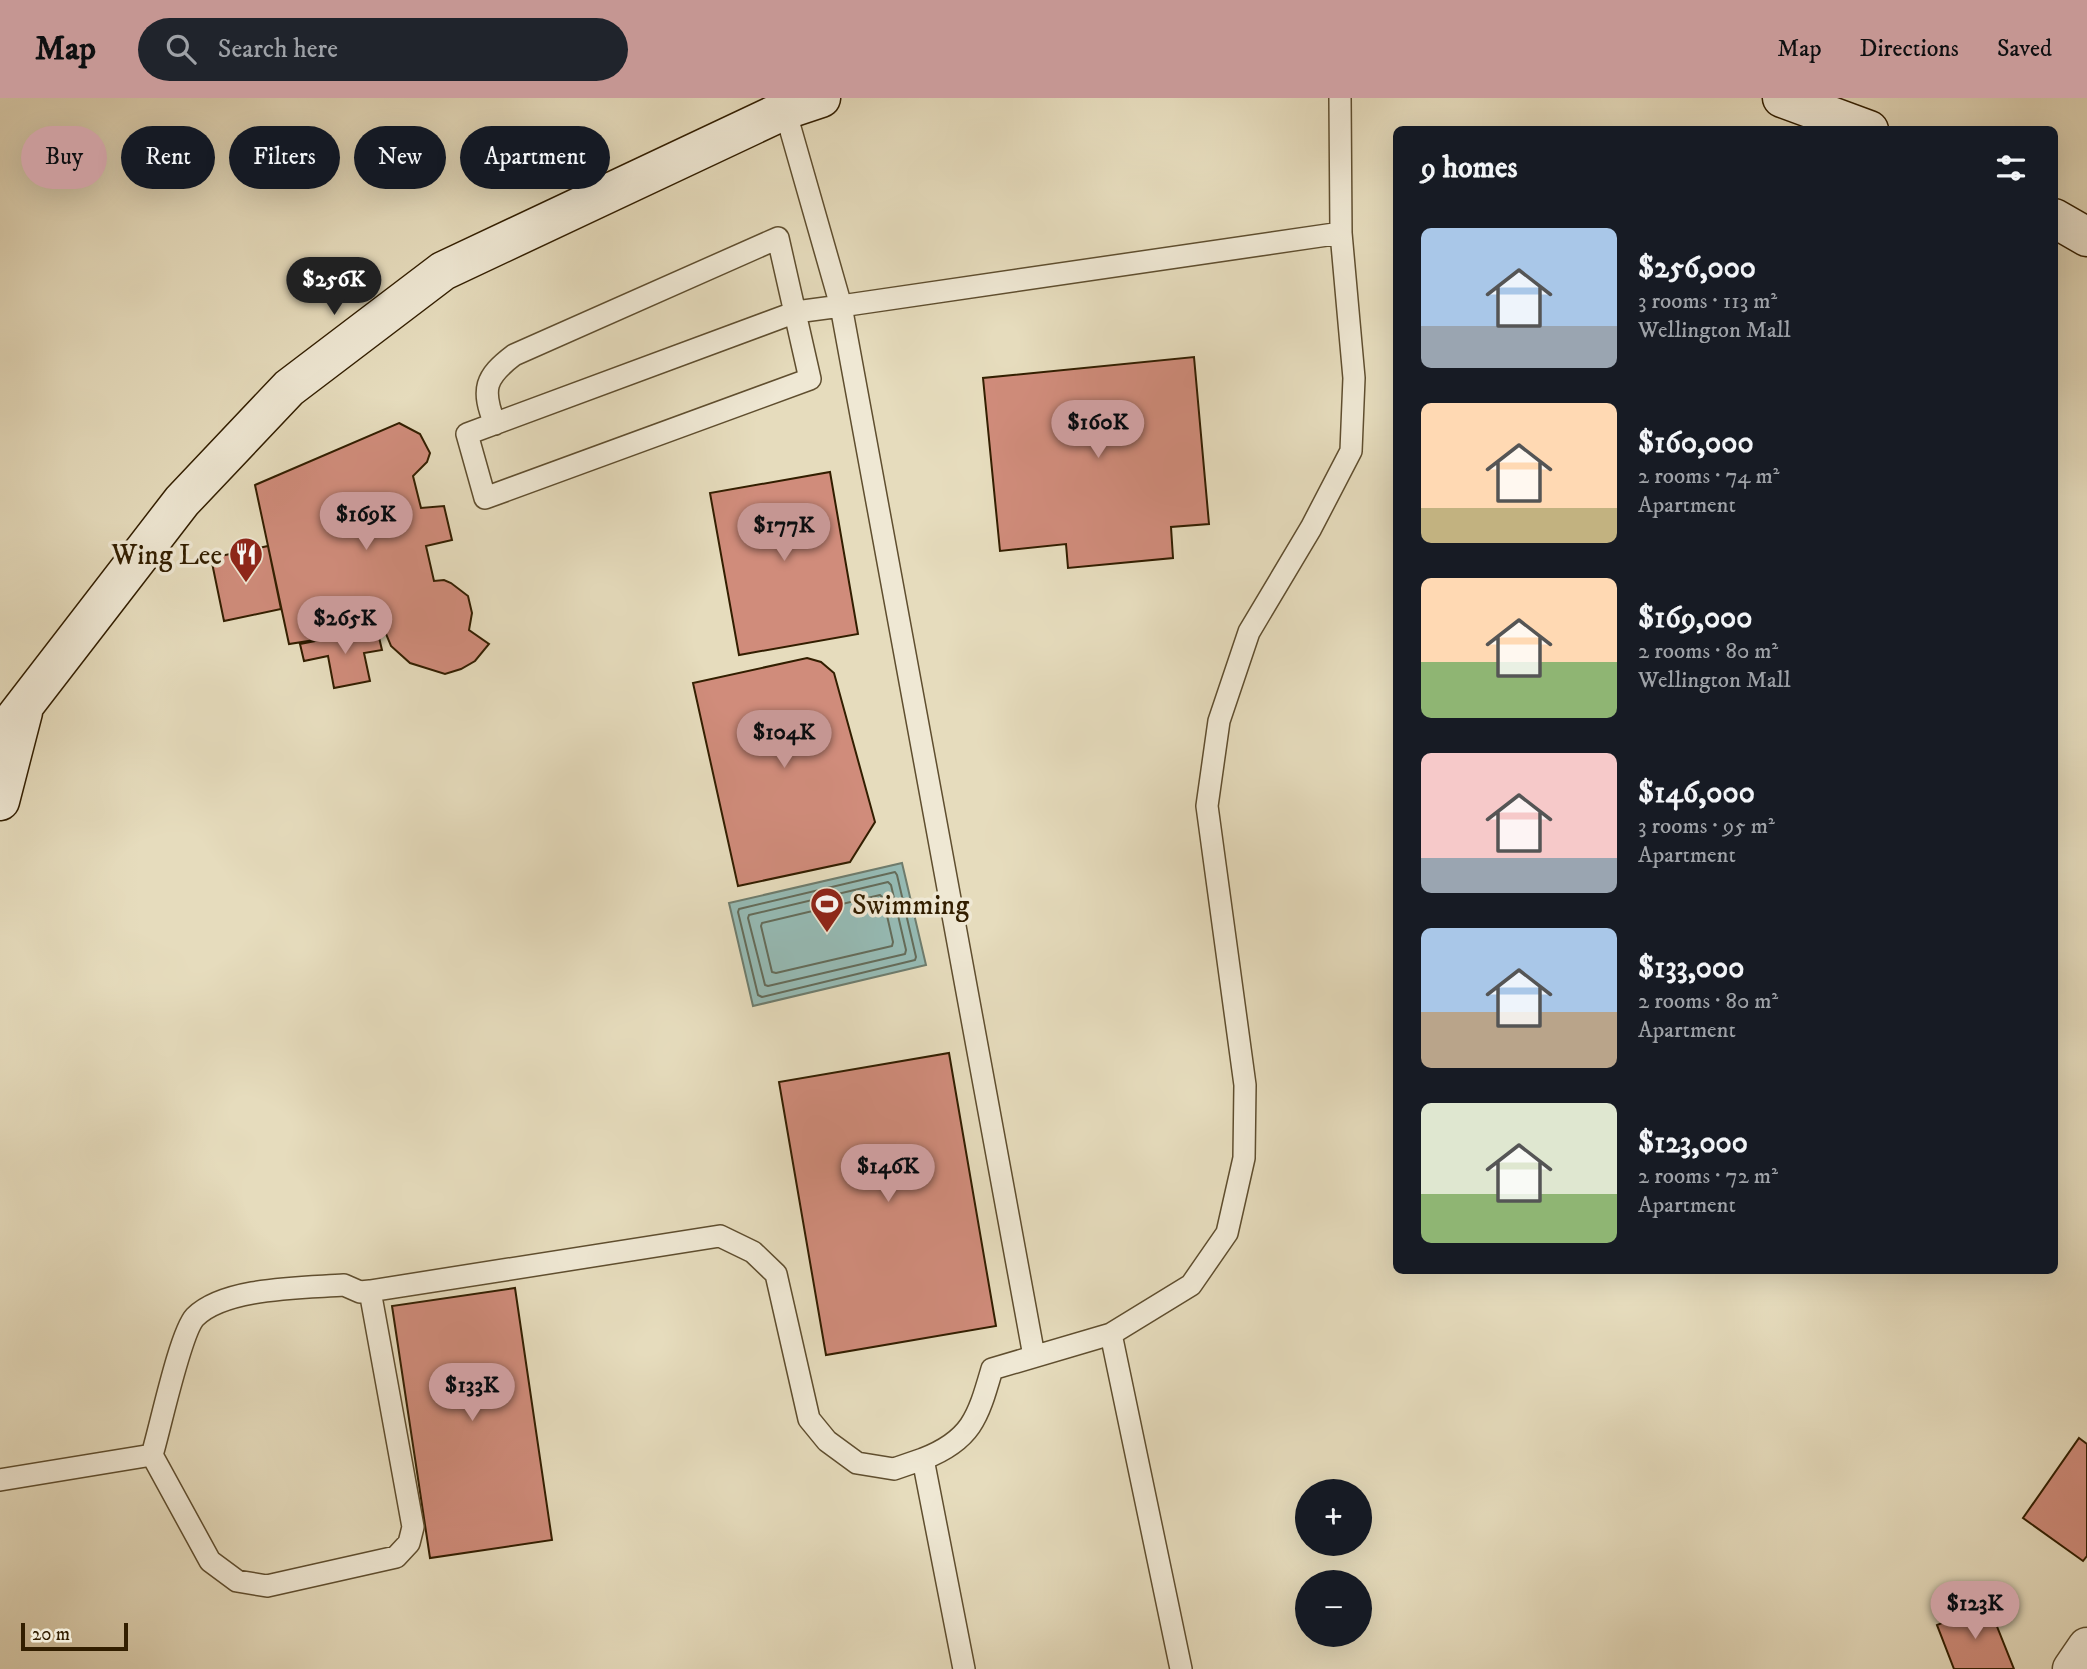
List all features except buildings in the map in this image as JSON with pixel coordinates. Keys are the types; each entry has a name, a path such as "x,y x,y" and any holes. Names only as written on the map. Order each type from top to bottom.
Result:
{"main road":[{"path":"0,737 182,501 289,388 443,271 785,110 821,98"},
{"path":"1782,98 1858,126"},
{"path":"2058,220 2087,237"},
{"path":"0,801 27,700"},
{"path":"2072,1669 2087,1647"}],"lane":[{"path":"370,1291 413,1527 409,1543 396,1557 267,1586 237,1581 209,1561 152,1455 185,1336 195,1317 226,1298 244,1293 344,1285 360,1292 370,1291 720,1236 753,1252 776,1274 809,1419 827,1441 857,1464 894,1469 947,1450 973,1422 992,1369 1111,1334 1191,1285 1227,1233 1244,1158 1245,1085 1207,806 1219,721 1249,632 1311,528 1351,451 1354,378 1341,233 1340,98"},
{"path":"785,110 841,306 1034,1356"},
{"path":"495,424 489,409 487,391 494,370 514,355 778,238 796,312 810,379 485,498 467,435 796,312 1341,233"},
{"path":"1111,1334 1181,1669"},
{"path":"0,1480 152,1455"},
{"path":"923,1459 964,1669"}],"water":[{"name":"Swimming","path":"902,863 926,965 753,1006 729,903"}],"place":[{"name":"Wing Lee","path":"246,584"},
{"name":"Swimming","path":"827,934"}]}
